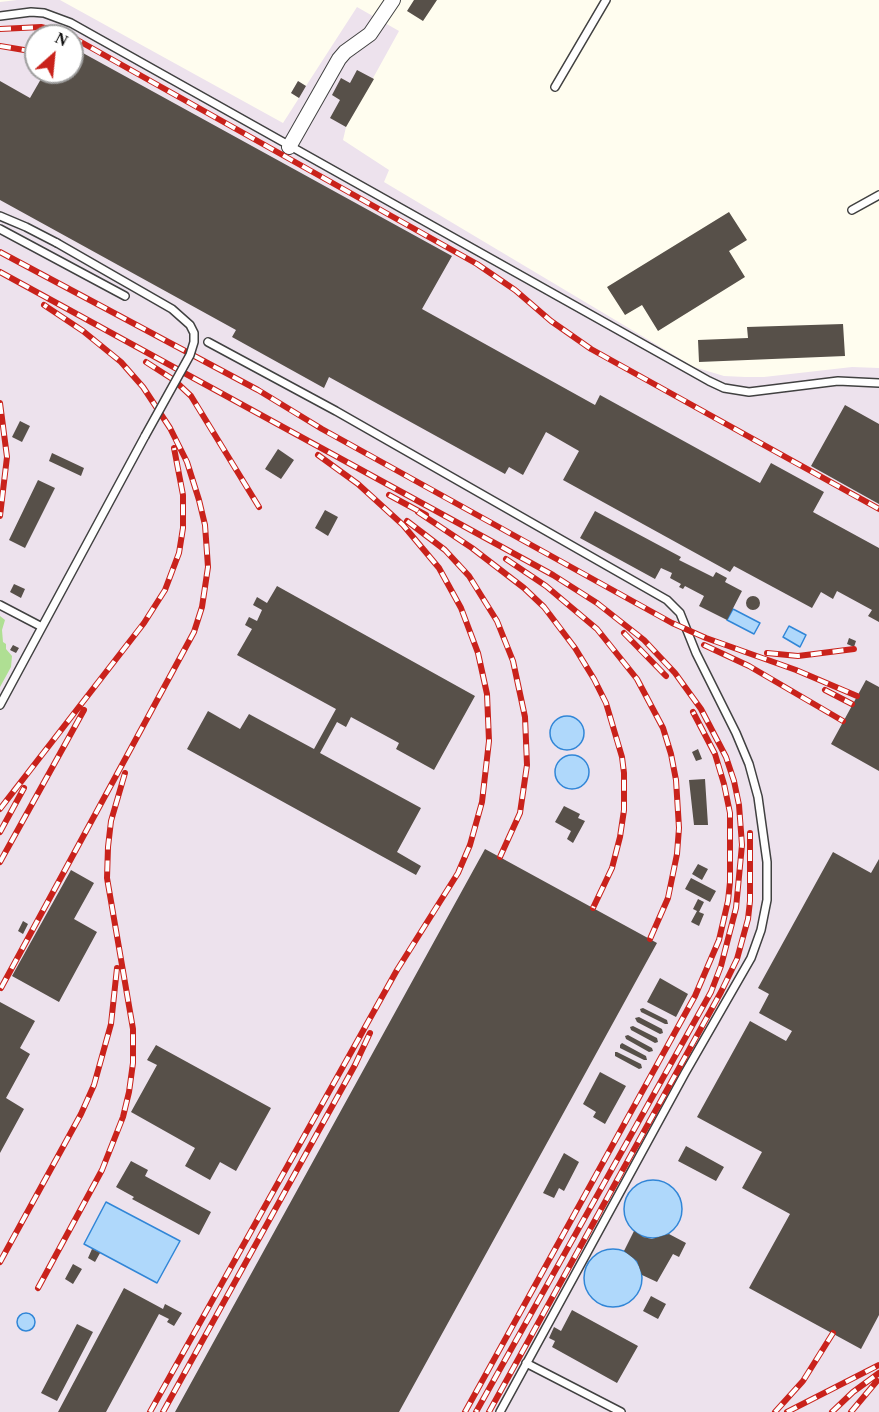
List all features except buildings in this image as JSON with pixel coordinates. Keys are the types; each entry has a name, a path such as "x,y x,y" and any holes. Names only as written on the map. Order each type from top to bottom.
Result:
{"street":[{"path":"289,147 339,59 370,34 393,0"}],"lane":[{"path":"555,87 606,0"},
{"path":"0,16 31,12 58,17 619,332 716,384 737,391 749,392 838,381 879,383"},
{"path":"852,210 879,195"},
{"path":"0,216 57,243 172,309 190,325 194,333 190,356 0,705"},
{"path":"0,229 125,296"},
{"path":"208,342 336,411 667,600 680,613 696,653 749,764 762,818 768,884 765,916 756,945 739,980 685,1073 500,1412"},
{"path":"0,605 42,627"},
{"path":"526,1363 621,1412"}],"shaded area":[{"path":"60,0 283,123 299,98 291,93 298,81 306,86 357,7 399,31 346,127 343,140 389,170 384,182 694,367 724,376 745,377 852,367 879,368 879,1412 0,1412 0,2"}],"green space":[{"path":"0,616 5,620 2,630 3,642 12,656 11,667 0,687"}],"water":[{"path":"733,609 760,623 754,634 727,620"},
{"path":"789,626 806,635 800,647 783,637"},
{"path":"567,716 579,721 584,733 579,745 567,750 555,745 550,733 555,721"},
{"path":"572,755 584,760 589,772 584,784 572,789 560,784 555,772 560,760"},
{"path":"653,1180 664,1182 677,1193 682,1209 680,1220 669,1233 653,1238 642,1236 629,1225 624,1209 626,1198 637,1185"},
{"path":"106,1202 180,1241 157,1283 84,1244"},
{"path":"613,1249 624,1251 637,1262 642,1278 640,1289 629,1302 613,1307 602,1305 589,1294 584,1278 586,1267 597,1254"},
{"path":"26,1313 32,1316 35,1322 32,1328 26,1331 20,1328 17,1322 20,1316"}],"railway":[{"path":"0,29 24,28"},
{"path":"84,44 477,264 515,290 551,321 591,349 879,509"},
{"path":"0,46 24,50"},
{"path":"0,252 258,390 322,429 672,623 857,696"},
{"path":"0,272 553,575 597,603 644,640 675,673 701,709 726,757 739,805 742,845 736,908 721,966 711,992 476,1412"},
{"path":"1,988 194,632 202,607 208,567 205,525 199,500 187,462 170,428 143,387 121,362 83,331 44,305"},
{"path":"146,362 174,380 191,396 259,507"},
{"path":"0,403 7,457 0,516"},
{"path":"0,809 144,623 165,590 179,553 183,528 183,495 174,448"},
{"path":"150,1412 397,970 458,873 470,845 482,802 489,741 487,694 478,653 461,608 439,568 403,525 358,484 318,455"},
{"path":"389,495 426,515"},
{"path":"418,512 472,548 524,588 544,607 575,648 606,703 622,757 624,810 612,868 593,908"},
{"path":"407,521 445,550 469,576 497,621 513,661 525,717 527,765 520,813 500,857"},
{"path":"506,559 546,586 597,629 637,679 663,728 676,780 679,828 677,854 668,898 650,939"},
{"path":"624,633 666,676"},
{"path":"704,645 749,666 843,721"},
{"path":"767,653 798,656 854,649"},
{"path":"825,690 852,704"},
{"path":"0,862 84,710"},
{"path":"465,1412 695,996 719,940 730,882 730,813 715,754 693,712"},
{"path":"38,1288 102,1170 123,1117 129,1092 133,1063 133,1029 107,878 111,821 125,773"},
{"path":"0,832 24,788"},
{"path":"489,1412 721,992 737,959 748,919 750,901 750,833"},
{"path":"0,1262 81,1114 94,1085 111,1024 117,968"},
{"path":"163,1412 355,1065 370,1033"},
{"path":"775,1412 803,1381 833,1333"},
{"path":"787,1412 879,1365"},
{"path":"832,1412 853,1392 879,1373"},
{"path":"851,1412 877,1381"}]}
